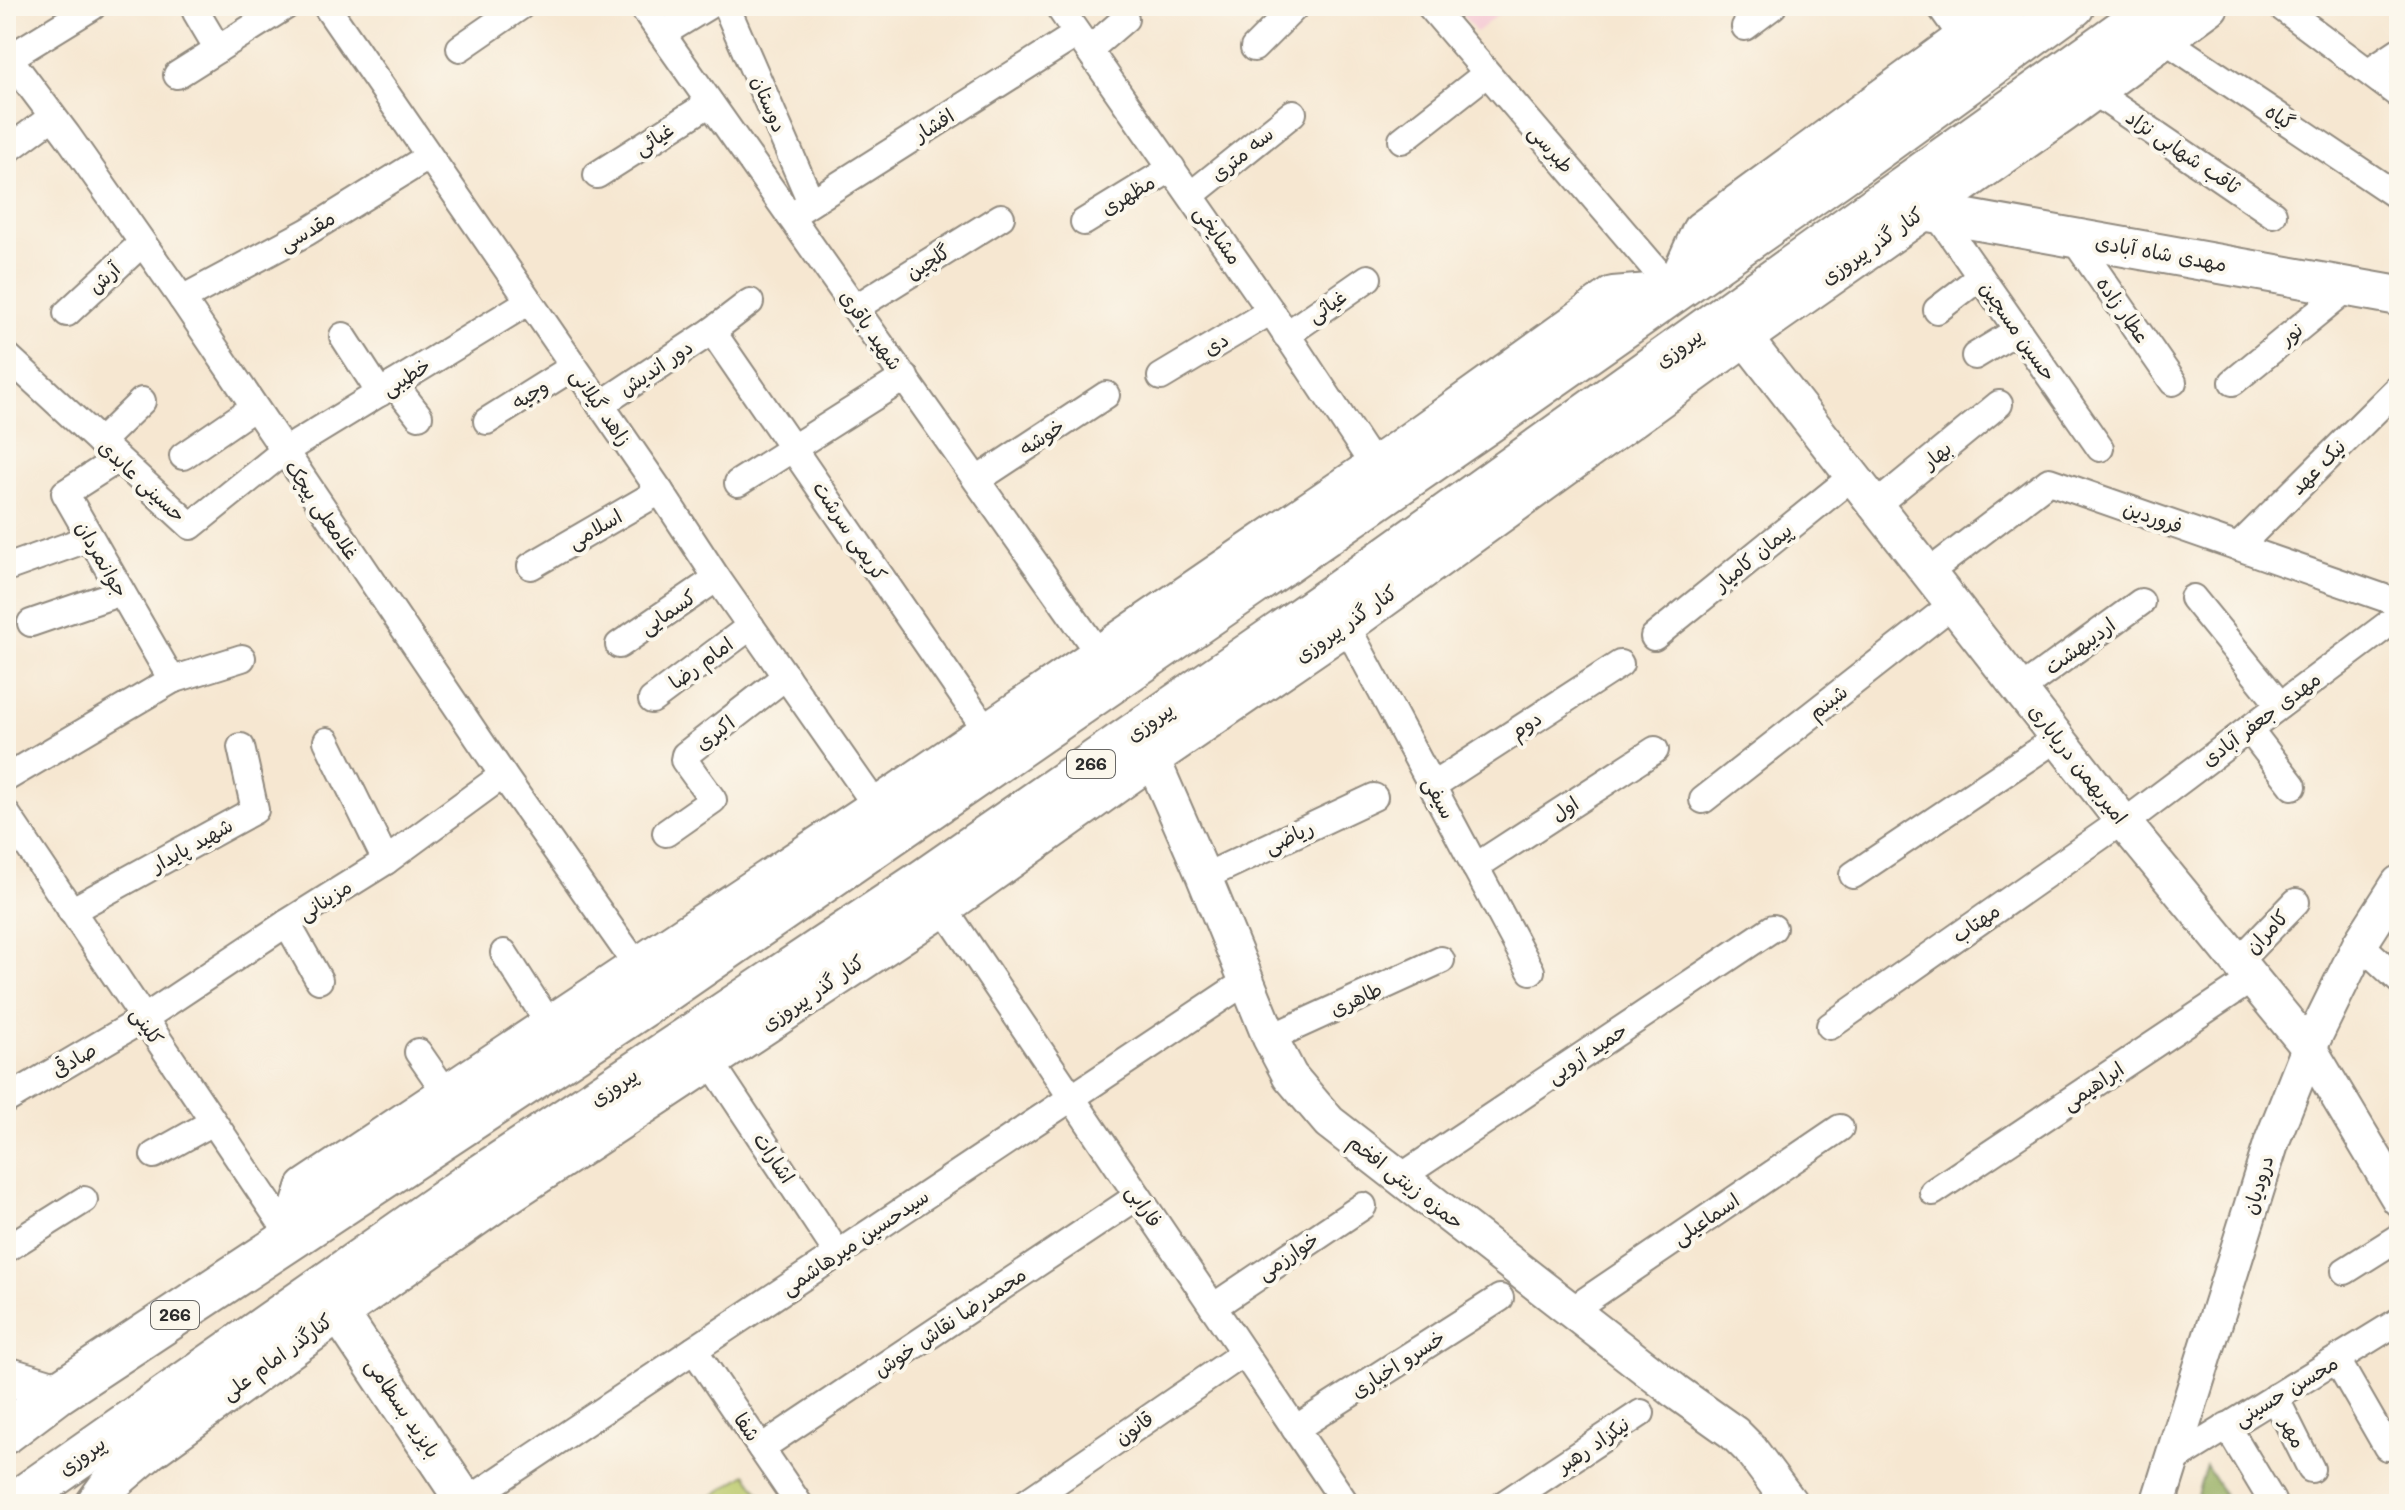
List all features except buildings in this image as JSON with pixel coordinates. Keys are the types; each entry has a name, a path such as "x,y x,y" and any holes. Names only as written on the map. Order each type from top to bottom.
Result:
{"main road":[{"path":"1108,666 1374,466 1613,296 1674,291 1701,231 1860,113 1975,53 2008,6"},
{"name":"266","path":"6,1432 59,1392 291,1237 648,981 1108,666 1674,291 1857,163 1975,53 2073,6"},
{"name":"کنار گذر پیروزی","path":"477,1203 710,1061 943,907 1346,625 1744,337 1930,212 2093,91 2160,22 2209,6"},
{"name":"پیروزی","path":"13,1504 477,1203 926,879 2160,22"},
{"name":"مهدی شاه آبادی","path":"1930,212 2399,296"},
{"path":"291,1237 306,1188 550,1025 648,981"},
{"name":"کنارگذر امام علی","path":"95,1504 108,1486 149,1451 339,1313 477,1203"},
{"name":"بایزید بسطامی","path":"339,1313 465,1503"},
{"path":"6,1376 59,1392"},
{"path":"6,1415 59,1392"}],"street":[{"path":"177,75 286,6"},
{"name":"زاهد گیلانی","path":"326,6 886,820"},
{"path":"460,48 521,6"},
{"name":"شهید باقری","path":"642,6 710,103 800,209 855,308 1108,666"},
{"path":"662,34 708,6"},
{"name":"دوستان","path":"726,6 800,209"},
{"name":"مشایخی","path":"1058,6 1271,311 1374,466"},
{"path":"1254,48 1296,6"},
{"name":"طبرسی","path":"1430,6 1674,291"},
{"path":"1745,27 1773,6"},
{"path":"1940,6 1975,53"},
{"path":"2280,6 2399,95"},
{"path":"7,56 92,7"},
{"path":"196,12 218,49"},
{"name":"افشار","path":"800,209 1125,19"},
{"name":"گیاه","path":"2160,22 2396,195"},
{"path":"2369,71 2399,51"},
{"name":"غلامعلی پیچک","path":"7,56 67,135 182,299 503,775 648,981"},
{"path":"1402,140 1486,74"},
{"name":"ثاقب شهابی نژاد","path":"2093,91 2273,214"},
{"name":"غیائی","path":"597,175 710,103"},
{"name":"سه متری","path":"1191,195 1293,113"},
{"path":"6,151 52,117"},
{"name":"مقدسی","path":"182,299 307,232 428,157"},
{"name":"مظهری","path":"1084,222 1172,168"},
{"name":"حسین مسچین","path":"1930,212 1980,277 2100,448"},
{"name":"گلچین","path":"855,308 1001,217"},
{"name":"عطار زاده","path":"2073,238 2173,382"},
{"name":"آرش","path":"67,313 142,243"},
{"path":"1937,310 1980,277"},
{"name":"غیاثی","path":"1286,335 1368,278"},
{"name":"نور","path":"2233,382 2349,287"},
{"name":"خطیبی","path":"283,452 528,302"},
{"name":"دور اندیش","path":"600,405 750,302"},
{"name":"دی","path":"1161,377 1271,311"},
{"path":"1975,356 2018,330"},
{"name":"کریمی سرشت","path":"712,331 996,744"},
{"path":"343,336 387,389 419,416"},
{"name":"امیربهمن دریاباری","path":"1744,337 2123,822 2309,1048 2394,1175"},
{"name":"حسینی عابدی","path":"6,355 191,526 283,452"},
{"name":"وجیه","path":"487,421 573,367"},
{"path":"738,483 905,377"},
{"name":"نیک عهد","path":"2238,547 2399,387"},
{"name":"خوشه","path":"977,480 1106,395"},
{"path":"109,451 142,401"},
{"name":"بهار","path":"1876,505 1999,404"},
{"path":"183,456 253,408"},
{"name":"جوانمردان","path":"109,451 65,493 172,680"},
{"name":"پیمان کامیار","path":"1654,637 1853,476"},
{"name":"فروردین","path":"1928,573 2049,481 2399,603"},
{"name":"اسلامی","path":"531,566 660,491"},
{"path":"9,567 90,538"},
{"name":"کسمایی","path":"619,645 717,578"},
{"path":"31,623 121,592"},
{"path":"2193,598 2280,705"},
{"name":"اردیبهشت","path":"2020,690 2141,602"},
{"name":"شبنم","path":"1703,800 1953,604"},
{"name":"مهدی جعفر آبادی","path":"2123,822 2399,616"},
{"name":"سیفی","path":"1346,625 1531,971"},
{"name":"امام رضا","path":"652,700 751,626"},
{"path":"6,778 172,680 242,658"},
{"name":"دوم","path":"1432,786 1620,664"},
{"name":"اکبری","path":"666,833 713,800 684,760 685,755 786,676"},
{"path":"2249,729 2293,786"},
{"path":"1853,875 2057,738"},
{"path":"327,741 386,861"},
{"name":"شهید پایدار","path":"71,911 255,810 241,747"},
{"name":"اول","path":"1475,867 1655,750"},
{"name":"حمزه زینتی افخم","path":"1152,758 1270,1038 1290,1076 1329,1122 1675,1391 1734,1433 1750,1449 1791,1504"},
{"name":"مزینانی","path":"143,1019 386,861 503,775"},
{"name":"ریاضی","path":"1204,877 1374,797"},
{"name":"کلینی","path":"6,813 291,1237"},
{"name":"مهتاب","path":"1830,1026 2123,822"},
{"name":"درودیان","path":"2158,1504 2272,1141 2309,1048 2360,944 2399,883"},
{"name":"کامران","path":"2245,970 2296,902"},
{"name":"فارابی","path":"943,907 1346,1504"},
{"path":"287,923 319,980"},
{"name":"حمید آرویی","path":"1401,1177 1773,928"},
{"path":"2360,944 2399,980"},
{"path":"504,953 550,1025"},
{"name":"طاهری","path":"1270,1038 1441,960"},
{"name":"ابراهیمی","path":"1933,1192 2245,970"},
{"name":"سیدحسین میرهاشمی","path":"465,1503 1248,980"},
{"name":"صادقی","path":"6,1100 143,1019"},
{"path":"418,1052 447,1094"},
{"name":"اشارات","path":"710,1061 838,1254"},
{"path":"154,1155 213,1122"},
{"name":"اسماعیلی","path":"1572,1310 1840,1128"},
{"name":"محمدرضا نقاش خوش","path":"761,1448 1138,1196"},
{"path":"6,1249 84,1200"},
{"name":"خوارزمی","path":"1213,1307 1363,1206"},
{"path":"2345,1271 2399,1237"},
{"name":"خسرو اخباری","path":"1295,1429 1500,1298"},
{"name":"محسن حسینی","path":"2172,1461 2399,1321"},
{"name":"شفا","path":"694,1350 799,1504"},
{"name":"قانون","path":"1024,1504 1244,1353"},
{"path":"2337,1360 2387,1447 2399,1439"},
{"name":"مهر","path":"2275,1397 2311,1469"},
{"name":"نیکزاد رهبر","path":"1504,1504 1641,1413"},
{"path":"2227,1426 2272,1501"}],"shaded area":[{"path":"1455,6 1509,6 1476,32"}],"green space":[{"path":"2206,1466 2230,1504 2194,1504"},
{"path":"746,1474 768,1504 701,1504"}]}
